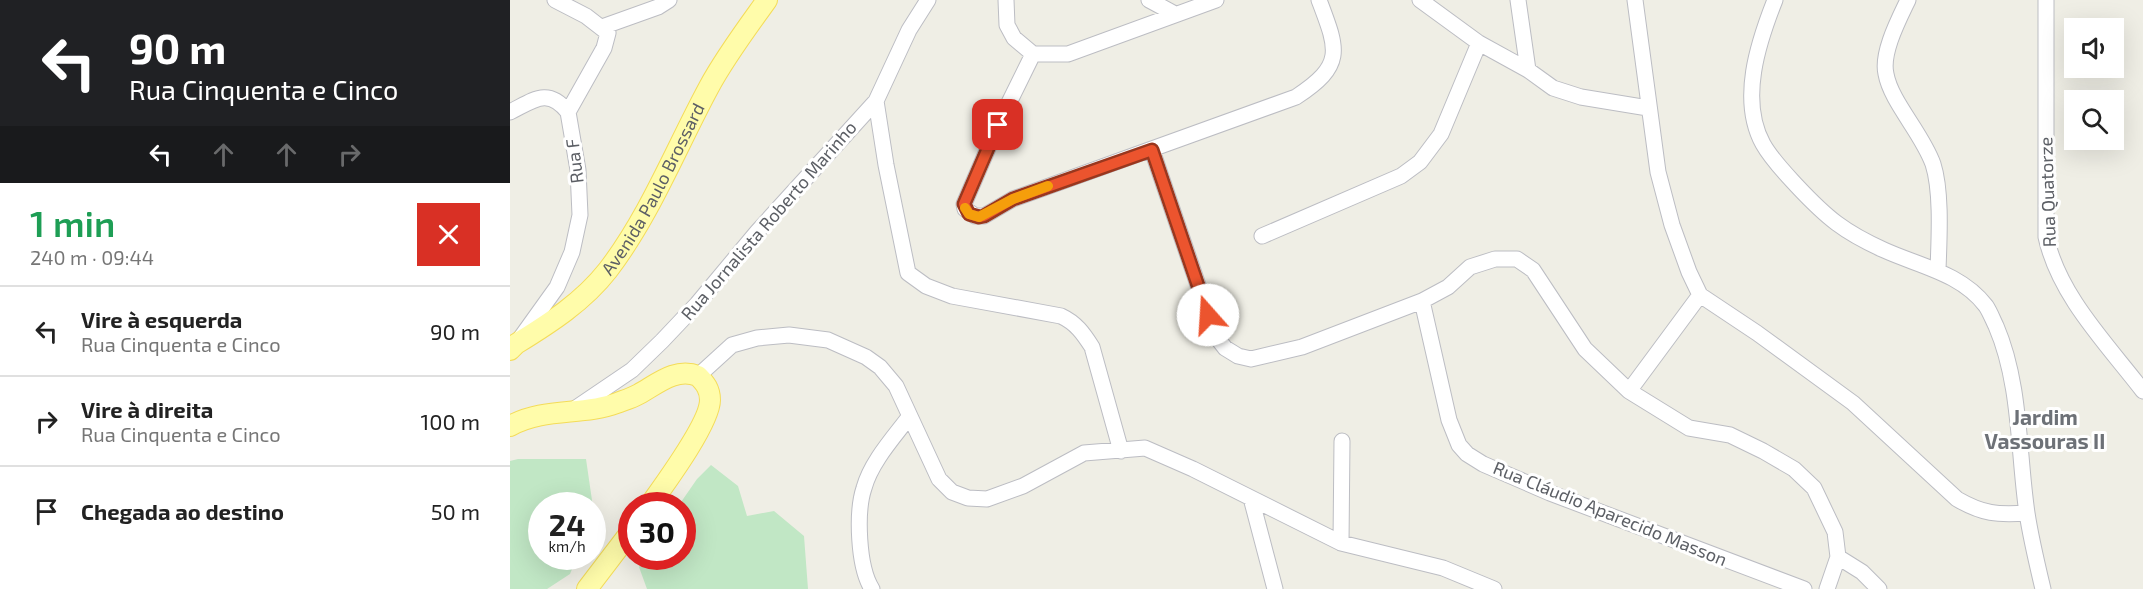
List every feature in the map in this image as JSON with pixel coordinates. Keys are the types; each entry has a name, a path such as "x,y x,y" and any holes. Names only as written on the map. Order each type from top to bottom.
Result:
{"main road":[{"name":"Avenida Paulo Brossard","path":"513,347 568,311 607,271 639,222 683,141 709,86 766,0"},
{"path":"510,426 522,419 546,413 609,406 636,396 669,376 685,373 698,376 709,391 708,412 673,473 659,492"},
{"path":"587,589 618,548"}],"street":[{"path":"510,112 538,98 550,97 560,102 568,112 604,48 608,33 602,27 555,0"},
{"path":"602,27 658,8 669,0"},
{"name":"Rua Jornalista Roberto Marinho","path":"573,410 632,370 662,341 876,100 909,30 928,0"},
{"path":"1006,0 1006,25 1014,38 1033,54 1068,54 1216,0"},
{"path":"1149,0 1175,14"},
{"path":"1033,54 998,125 964,204 969,214 984,216 1013,199 1296,97 1318,83 1333,56 1334,39 1319,0"},
{"path":"1420,0 1479,43 1528,70 1553,88 1607,102 1648,108"},
{"path":"1518,0 1528,70"},
{"path":"1635,0 1658,172 1672,225 1700,295 1757,333 1853,403 1957,499 1991,514 2027,513"},
{"path":"1775,0 1758,45 1754,74 1752,110 1754,123 1762,143 1773,160 1834,224 1859,239 1938,270 1965,286 1986,307 2005,348 2023,468 2027,513 2043,589"},
{"path":"1908,0 1887,51 1885,72 1889,86 1925,145 1933,166 1937,186 1938,270"},
{"name":"Rua Quatorze","path":"2046,0 2046,237 2056,269 2078,307 2143,391"},
{"path":"1262,236 1401,176 1420,162 1440,134 1479,43"},
{"path":"876,100 886,165 908,273 926,286 952,296 1061,316 1073,322 1092,347 1121,451"},
{"name":"Rua F","path":"513,347 557,287 572,252 580,215 578,170 568,112"},
{"path":"1152,150 1215,335 1225,348 1238,356 1251,359 1302,347 1422,301 1448,286 1470,267 1495,259 1516,259 1533,270 1585,349 1629,392 1689,428 1730,435 1794,469 1814,488 1835,532 1838,557 1827,589"},
{"path":"1629,392 1700,295"},
{"name":"Rua Cláudio Aparecido Masson","path":"1422,301 1449,420 1459,444 1467,454 1483,464 1550,493 1804,589"},
{"path":"698,376 732,345 757,338 789,335 828,340 866,357 880,368 896,386 939,479 952,492 968,498 987,499 1023,486 1084,453 1145,448 1341,543 1443,568 1494,589"},
{"path":"872,589 862,564 859,532 864,488 880,455 909,417"},
{"path":"1341,441 1341,543"},
{"path":"1251,498 1275,589"},
{"path":"1838,557 1862,572 1879,589"}],"green space":[{"path":"586,459 591,492 528,492 528,570 572,570 570,574 547,589 510,589 510,461"},
{"path":"711,465 738,486 747,516 774,511 804,536 808,589 647,589 640,570 696,570 696,492 688,492"}],"slow traffic":[{"path":"965,208 969,214 984,216 1013,199 1048,186"}],"district":[{"name":"Jardim Vassouras II","path":"2045,430"}],"route":[{"path":"998,125 964,204 969,214 984,216 1013,199 1152,150 1208,315"}]}
